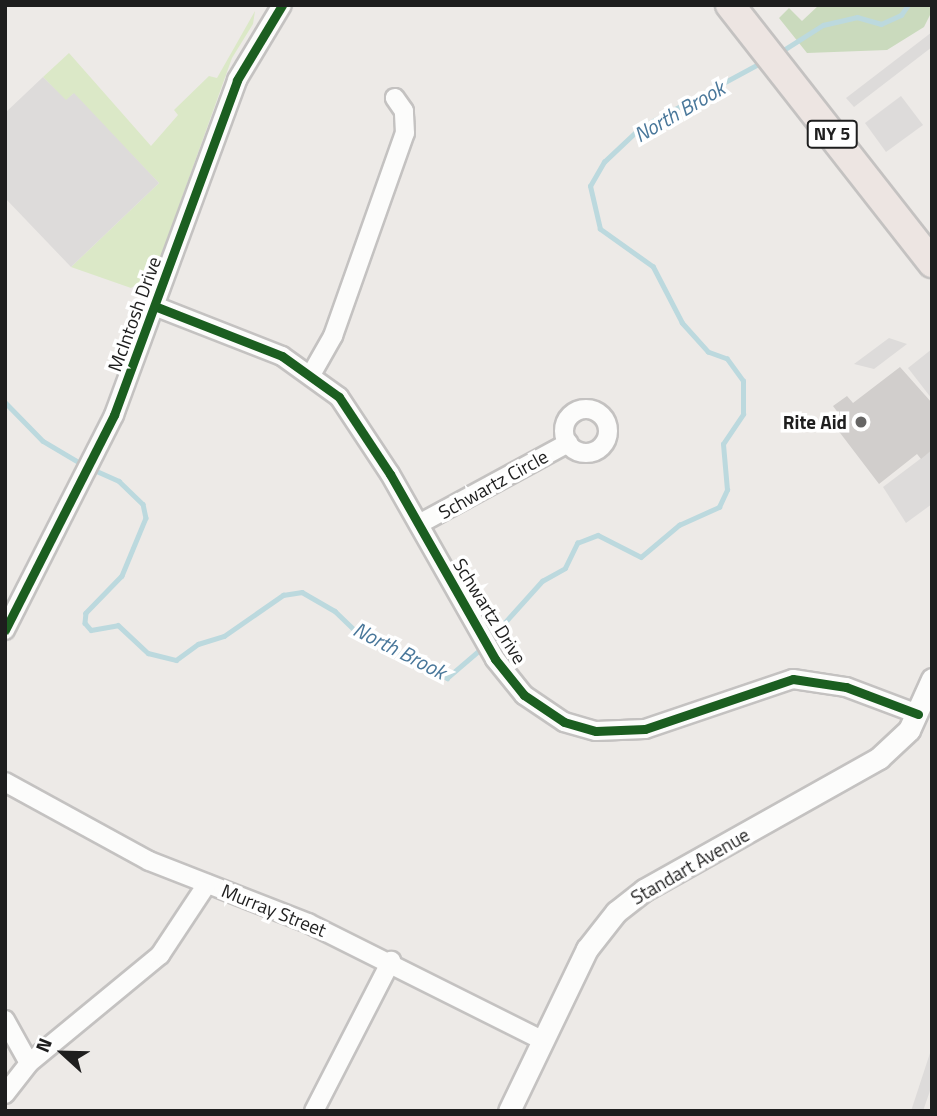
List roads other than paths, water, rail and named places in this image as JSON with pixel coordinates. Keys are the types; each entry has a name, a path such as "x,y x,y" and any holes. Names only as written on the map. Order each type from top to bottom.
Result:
{"highway":[{"name":"NY 5","path":"730,5 932,263"}],"street":[{"name":"McIntosh Drive","path":"5,630 75,500 157,307 237,80 282,5"},
{"path":"312,373 332,336 405,133 404,111 395,98"},
{"name":"Schwartz Drive","path":"157,307 282,356 312,373 358,421 501,667 533,704 564,722 596,731 645,729 793,678 846,687 918,714"},
{"name":"Schwartz Circle","path":"419,524 568,443"},
{"name":"Standart Avenue","path":"509,1111 587,949 631,899 863,768 898,741 918,714 932,679"},
{"name":"Murray Street","path":"5,782 68,821 207,884 391,961 542,1040"},
{"path":"5,1094 29,1063 160,955 207,884"},
{"path":"314,1111 391,961"},
{"path":"5,1020 29,1063"}],"waterway":[{"name":"North Brook","path":"779,53 823,25 857,17 881,24 901,15 908,5"},
{"name":"North Brook","path":"490,639 542,581 565,568 577,543 598,535 641,557 679,525 719,507 727,490 723,444 743,414 743,381 727,359 708,352 682,323 653,267 600,229 590,186 604,162 640,128 762,62"},
{"name":"North Brook","path":"5,402 43,441 82,464"},
{"name":"North Brook","path":"90,468 119,481 143,504 146,518 122,576 86,613 85,623 91,630 118,625 148,653 176,660 198,644 224,636 283,595 302,592 335,611 355,630 447,678 482,648"}],"place":[{"name":"Rite Aid","path":"861,422"}]}
